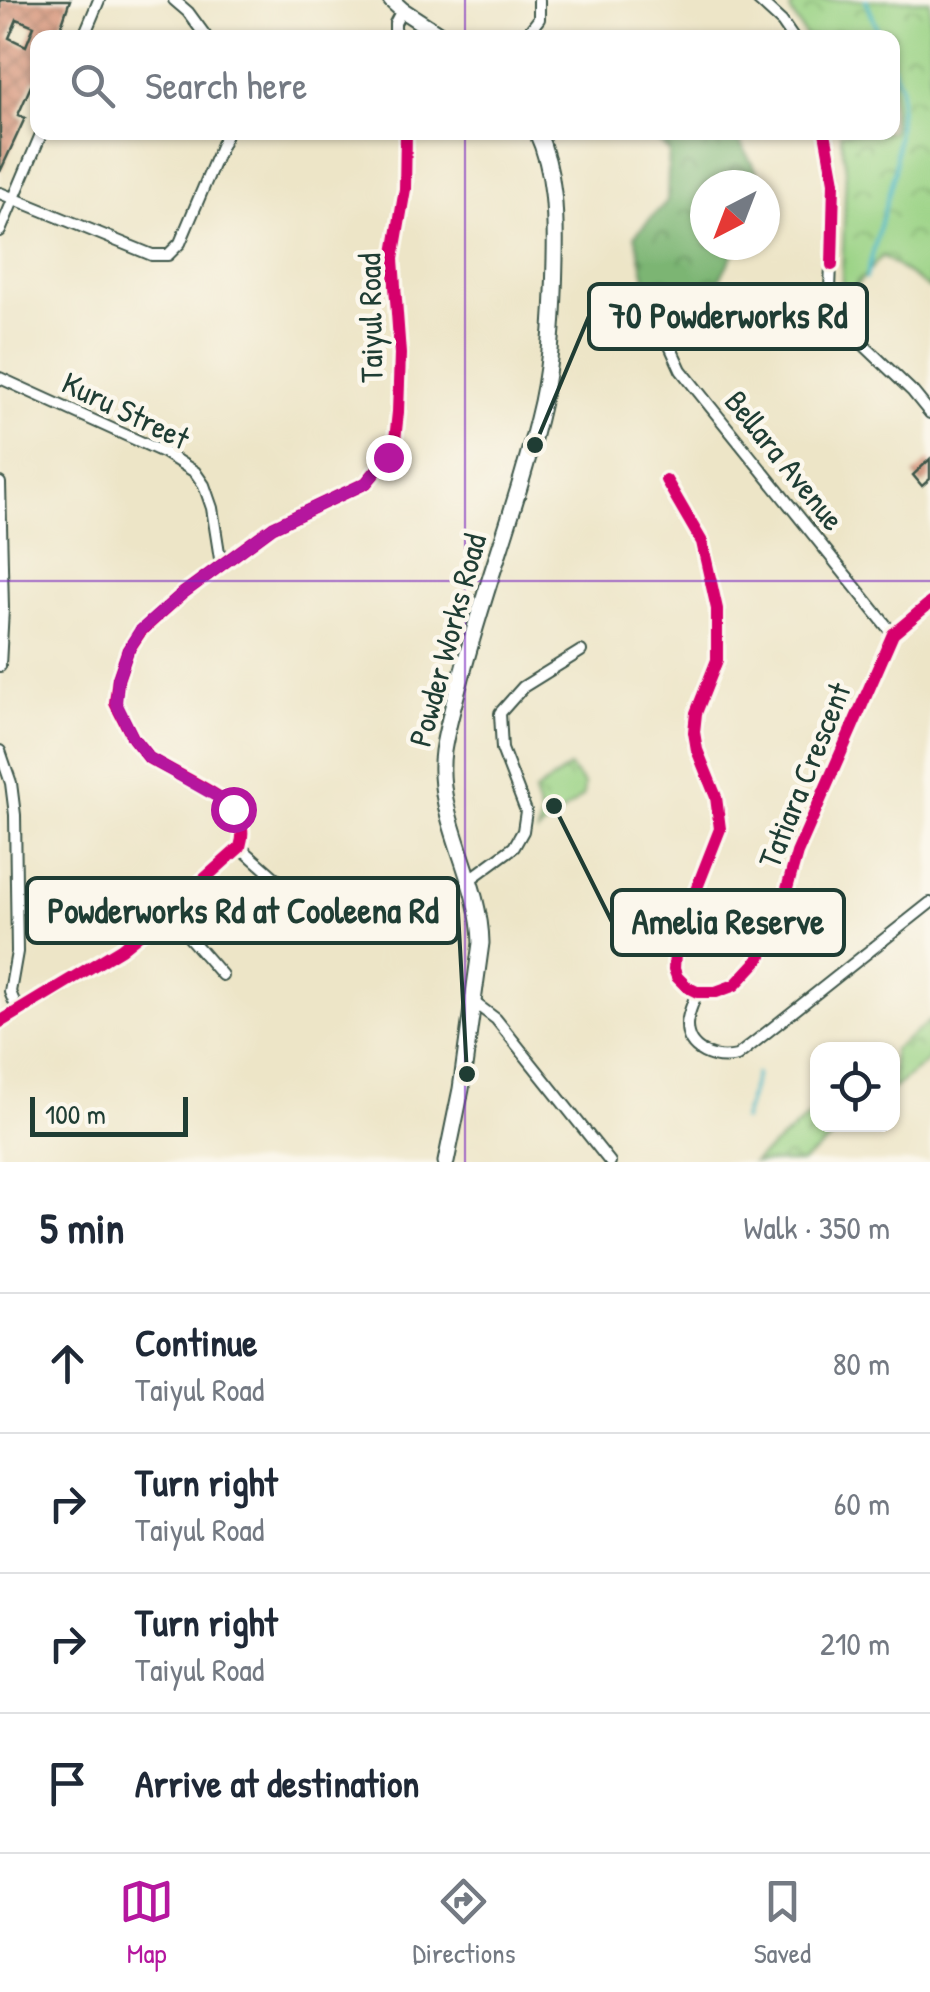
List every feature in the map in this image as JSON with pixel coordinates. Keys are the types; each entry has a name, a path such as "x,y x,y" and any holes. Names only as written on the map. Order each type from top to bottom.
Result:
{"main road":[{"path":"397,5 433,30"},
{"name":"Powder Works Road","path":"446,1162 461,1090 481,921 445,803 441,773 472,635 530,448 547,373 556,225 547,155 540,140"}],"street":[{"path":"86,30 99,0"},
{"path":"174,0 200,30"},
{"path":"530,30 538,19 539,0"},
{"path":"758,0 788,30"},
{"path":"395,30 397,5"},
{"path":"0,230 39,140"},
{"path":"0,193 152,255 168,254 180,243 224,140"},
{"name":"Taiyul Road","path":"240,847 244,834 233,809 149,758 133,738 116,703 118,679 140,631 182,594 273,527 366,483 388,457 398,412 400,354 393,259 405,189 406,140"},
{"path":"826,140 834,182 830,290 834,308 846,329 930,413"},
{"name":"Bellara Avenue","path":"673,305 670,346 681,370 893,634"},
{"name":"Kuru Street","path":"0,378 165,453 195,472 212,508 221,565"},
{"name":"Tatiara Crescent","path":"666,480 702,542 717,609 717,660 696,713 694,732 716,797 720,830 691,904 675,953 674,969 687,987 697,992 716,992 734,985 759,959 778,920 796,853 893,634 930,603"},
{"path":"0,483 0,666"},
{"path":"469,880 514,847 523,830 526,811 502,749 500,713 523,687 582,650"},
{"path":"0,751 12,783 16,815 17,952 10,992 18,1011"},
{"path":"0,1022 121,948 240,847 306,904"},
{"path":"697,992 687,1025 694,1043 714,1058 737,1056 930,903"},
{"path":"167,912 222,975"},
{"path":"472,1001 496,1019 610,1162"}],"green space":[{"path":"790,0 930,0 930,289 882,256 841,303 846,169 841,140 900,140 900,30 802,30 790,10 794,3"},
{"path":"656,140 739,140 756,170 690,170 690,260 730,260 711,295 650,298 635,235 667,201 669,151"},
{"path":"569,767 584,784 583,796 538,832 541,816 534,793"},
{"path":"930,1021 930,1059 900,1083 900,1045"},
{"path":"810,1116 810,1132 840,1132 802,1162 753,1162"}],"building":[{"path":"0,0 70,0 60,30 32,30 34,26 17,19 9,38 26,46 30,36 30,88 18,115 25,118 0,172"},
{"path":"930,459 930,479 922,486 913,475"}],"waterway":[{"path":"866,0 878,30"},
{"path":"900,84 900,100"},
{"path":"866,278 895,170 897,140"},
{"path":"743,1120 756,1074"}],"cycle path":[{"path":"0,1022 121,949 240,847 242,827 233,809 206,789 149,758 133,738 115,703 118,679 128,650 141,631 182,594 273,527 366,483 388,457 395,440 398,412 400,354 393,259 405,189 406,140"},
{"path":"826,140 834,182 832,265"},
{"path":"666,480 702,542 717,609 717,660 696,713 694,732 716,797 720,829 691,903 675,953 674,969 677,977 697,992 716,992 735,985 759,959 778,921 797,853 893,634 930,603"}],"place":[{"name":"70 Powderworks Rd","path":"535,445"},
{"name":"Amelia Reserve","path":"554,806"},
{"name":"Powderworks Rd at Cooleena Rd","path":"467,1074"}],"route":[{"path":"233,809 149,758 133,738 116,703 118,679 128,650 140,631 182,594 273,527 366,483 388,457"}]}
